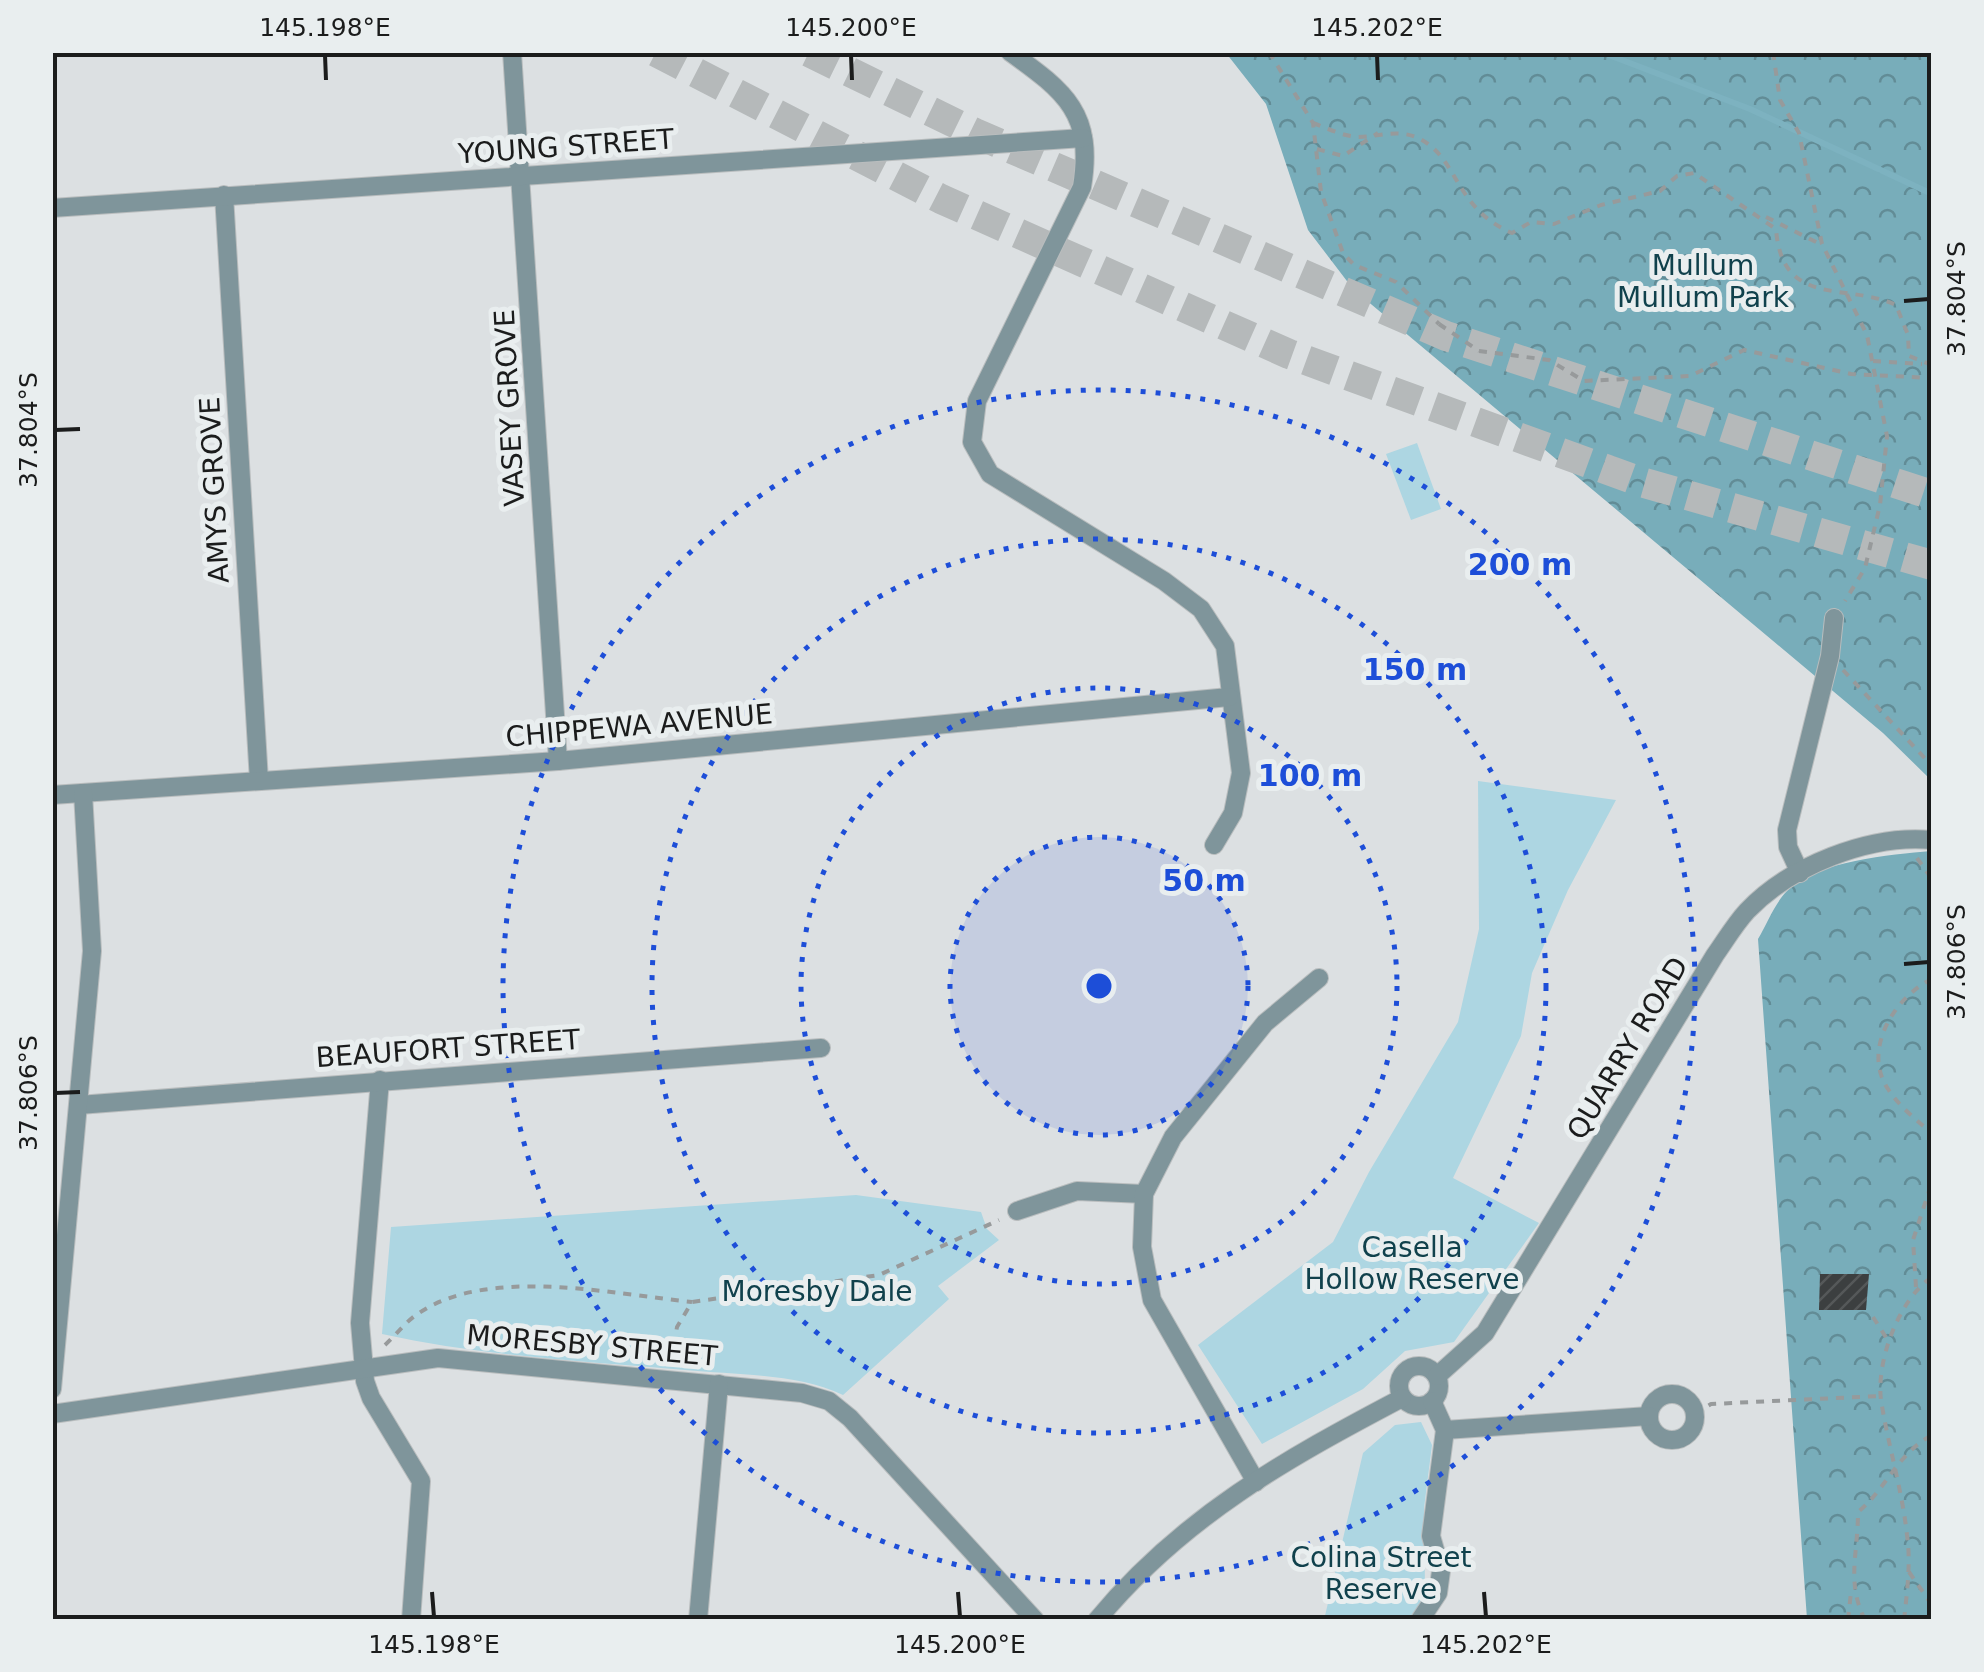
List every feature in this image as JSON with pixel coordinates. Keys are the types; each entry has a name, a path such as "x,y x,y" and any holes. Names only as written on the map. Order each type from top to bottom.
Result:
{"street":[{"name":"VASEY GROVE","path":"512,52 558,761"},
{"path":"1010,52 1070,100 1087,158 1082,188 977,401 972,442 990,474 1201,609 1225,646 1228,697 1241,773 1233,814 1214,845"},
{"name":"YOUNG STREET","path":"52,208 1083,138"},
{"name":"AMYS GROVE","path":"224,196 259,782"},
{"path":"1800,873 1788,847 1786,830 1830,656 1834,618"},
{"name":"CHIPPEWA AVENUE","path":"52,795 558,761 1228,697"},
{"path":"52,1389 56,1302 80,1105 92,951 83,793"},
{"name":"QUARRY ROAD","path":"1097,1620 1169,1541 1256,1482 1402,1398 1400,1379 1408,1369 1427,1368 1436,1376 1484,1333 1714,955 1746,912 1800,873 1863,848 1932,840"},
{"path":"1256,1482 1152,1300 1142,1248 1144,1194 1173,1137 1265,1023 1319,978"},
{"name":"BEAUFORT STREET","path":"80,1105 822,1048"},
{"path":"380,1080 360,1324 371,1398 421,1481 410,1620"},
{"path":"1017,1212 1077,1191 1144,1194"},
{"name":"MORESBY STREET","path":"52,1414 438,1358 802,1392 828,1401 850,1418 1035,1620"},
{"path":"1402,1398 1413,1405 1432,1401 1438,1390 1436,1376"},
{"path":"698,1620 719,1384"},
{"path":"1668,1394 1689,1401 1695,1414 1692,1429 1673,1440 1653,1430 1649,1416 1655,1402 1668,1394"},
{"path":"1420,1620 1438,1594 1440,1581 1431,1536 1445,1430 1432,1401"},
{"path":"1445,1430 1497,1430 1649,1416"}],"path":[{"path":"1269,52 1313,122 1321,192 1343,253 1354,265 1396,282 1439,324 1479,351 1548,360 1584,381 1690,376 1744,350 1851,374 1932,378"},
{"path":"1773,52 1780,100 1803,150 1822,244 1859,313 1877,376 1887,436 1880,505 1865,568 1834,618"},
{"path":"1313,122 1342,134 1378,133 1422,140 1445,164 1468,202 1488,223 1512,233 1532,222 1554,224 1601,204 1660,192 1677,176 1694,173 1762,216 1822,244"},
{"path":"1316,148 1343,156 1378,133"},
{"path":"1762,216 1776,229 1777,245 1792,273 1806,284 1847,296 1878,296 1896,305 1908,335 1910,356 1922,364"},
{"path":"1873,361 1932,365"},
{"path":"1830,656 1932,766"},
{"path":"1905,842 1932,879"},
{"path":"1932,978 1898,1002 1879,1063 1886,1086 1932,1134"},
{"path":"1916,1288 1913,1240 1932,1182"},
{"path":"365,1366 417,1314 450,1297 518,1286 692,1302 880,1276 1017,1212"},
{"path":"1904,1620 1908,1571 1896,1461 1880,1396 1889,1342 1916,1288 1932,1277"},
{"path":"668,1380 677,1327 692,1302"},
{"path":"1873,1317 1889,1342"},
{"path":"1695,1414 1711,1404 1880,1396"},
{"path":"1848,1620 1858,1553 1858,1512 1878,1495 1896,1461 1932,1435"},
{"path":"1908,1571 1932,1605"},
{"path":"1852,1592 1865,1620"}],"green space":[{"name":"Mullum Mullum Park","path":"1226,53 1931,53 1931,780 1883,733 1353,289 1308,230 1266,104"},
{"path":"1417,443 1441,509 1411,520 1386,454"},
{"name":"Casella Hollow Reserve","path":"1478,781 1616,800 1568,890 1532,973 1521,1036 1453,1178 1539,1223 1454,1342 1405,1351 1363,1389 1262,1444 1198,1345 1333,1242 1369,1172 1458,1022 1479,929"},
{"path":"1931,851 1931,1619 1807,1619 1758,939 1787,891 1817,872 1855,861"},
{"name":"Moresby Dale","path":"856,1195 981,1212 987,1229 999,1240 938,1286 949,1299 843,1395 786,1379 494,1353 382,1334 391,1227"},
{"name":"Colina Street Reserve","path":"1421,1422 1432,1445 1424,1508 1425,1588 1421,1619 1324,1620 1363,1453 1395,1425"}],"building":[{"path":"1820,1274 1869,1274 1866,1310 1819,1310"}],"waterway":[{"path":"1601,52 1750,109 1932,194"}],"tunnel":[{"path":"656,52 941,199 1289,354 1641,482 1932,565"},
{"path":"809,52 975,133 1446,336 1932,495"}]}
